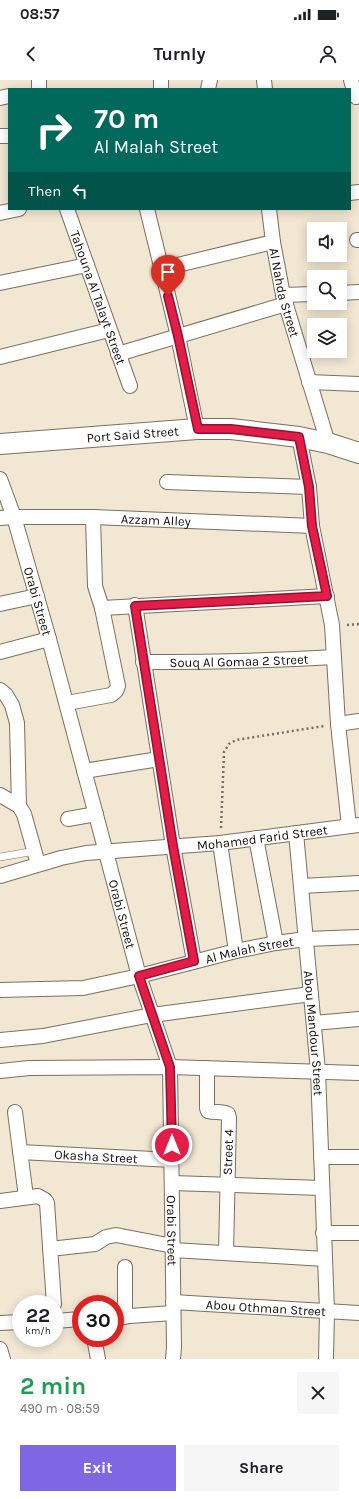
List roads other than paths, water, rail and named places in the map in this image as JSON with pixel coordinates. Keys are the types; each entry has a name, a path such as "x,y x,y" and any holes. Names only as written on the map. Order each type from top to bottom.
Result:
{"street":[{"path":"351,80 355,97"},
{"path":"0,213 15,210"},
{"name":"Tahouna Al Talayt Street","path":"67,210 130,386"},
{"path":"147,210 178,336 198,429"},
{"name":"Al Nahda Street","path":"269,210 273,242 285,300 328,443"},
{"path":"161,269 273,242"},
{"path":"0,283 86,265"},
{"path":"347,293 359,292"},
{"path":"118,354 178,336 285,300 307,295"},
{"path":"0,357 109,330"},
{"path":"309,382 359,384"},
{"name":"Port Said Street","path":"0,444 198,429 231,429 299,437 328,443 359,453"},
{"path":"299,437 309,487 312,526 332,626 338,724 354,825"},
{"name":"Orabi Street","path":"0,479 7,518 37,596 67,703 139,976 170,1067 173,1359"},
{"path":"167,482 309,487"},
{"path":"67,703 111,695 116,691 118,686 102,608 95,586 93,517"},
{"name":"Azzam Alley","path":"7,518 93,517 312,526"},
{"path":"0,604 37,596"},
{"path":"102,608 327,596"},
{"path":"135,606 173,846 194,961"},
{"path":"0,652 49,639"},
{"name":"Souq Al Gomaa 2 Street","path":"144,662 257,662 334,657"},
{"path":"0,690 6,695 12,705 17,723 19,806"},
{"path":"338,724 359,721"},
{"path":"84,771 159,759"},
{"path":"0,795 19,806 24,814 36,858"},
{"path":"68,819 96,814"},
{"name":"Mohamed Farid Street","path":"0,876 36,858 61,858 106,852 220,843 354,825"},
{"name":"Abou Mandour Street","path":"296,833 318,1071 327,1311 326,1359"},
{"path":"256,838 276,943"},
{"path":"220,843 236,951"},
{"path":"301,886 359,883"},
{"name":"Al Malah Street","path":"0,990 83,988 139,976 236,951 276,943 306,939 359,937"},
{"path":"0,1040 43,1036 152,1015 311,994"},
{"path":"314,1023 359,1019"},
{"path":"0,1072 29,1068 170,1067 359,1073"},
{"name":"Street 4","path":"207,1068 208,1111 223,1112 228,1114 229,1118 226,1253"},
{"path":"15,1112 26,1197"},
{"name":"Okasha Street","path":"20,1152 172,1160"},
{"path":"321,1157 359,1157"},
{"path":"172,1183 322,1188"},
{"path":"0,1201 26,1197 42,1198 47,1203 53,1295"},
{"path":"323,1233 359,1233"},
{"path":"50,1249 91,1245 111,1235 116,1235 173,1248 325,1259"},
{"path":"122,1295 125,1267"},
{"name":"Abou Othman Street","path":"124,1316 173,1308 359,1313"},
{"path":"0,1323 12,1322"},
{"path":"96,1347 98,1359"},
{"path":"0,1349 3,1359"}],"lane":[{"path":"0,857 36,858"}]}
